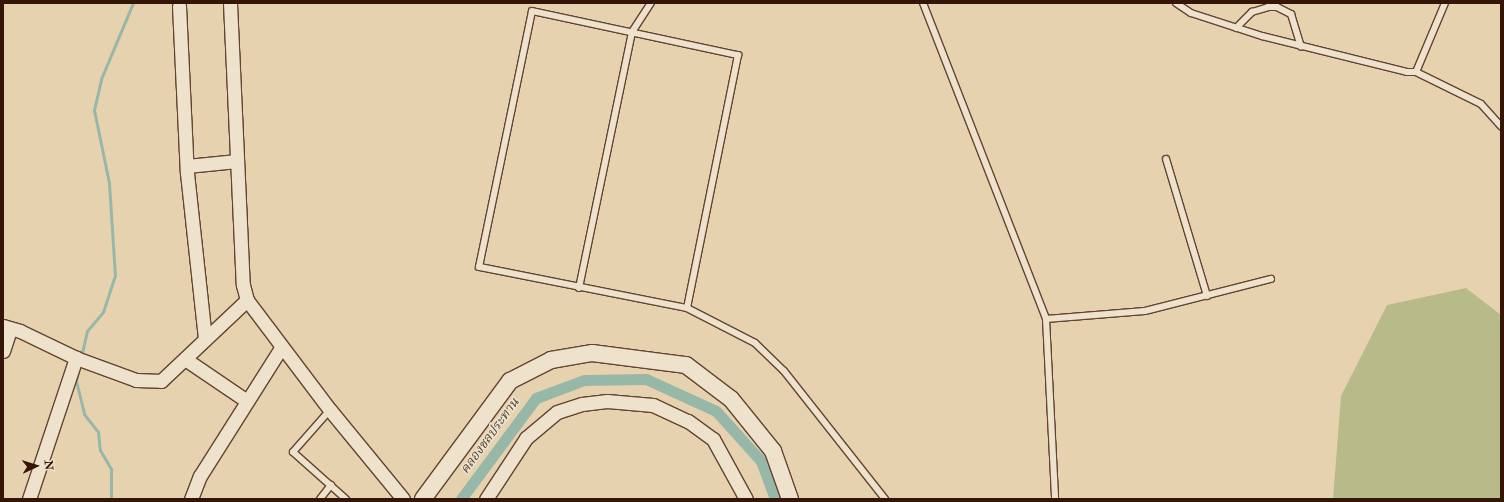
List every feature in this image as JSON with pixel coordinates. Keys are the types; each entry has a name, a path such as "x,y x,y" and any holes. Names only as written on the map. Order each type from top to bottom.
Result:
{"street":[{"path":"230,3 243,285 247,300 330,410 404,499"},
{"path":"179,6 186,166 205,339"},
{"path":"186,166 237,161"},
{"path":"3,351 6,328 20,331 82,360 136,380 161,381 247,300"},
{"path":"192,499 200,476 282,348"},
{"path":"423,499 510,381 551,360 592,354 686,365 731,399 773,451 790,499"},
{"path":"184,359 247,401"},
{"path":"29,499 82,360"},
{"path":"486,499 526,438 552,416 582,404 607,401 653,406 688,421 713,439 746,499"}],"lane":[{"path":"579,288 632,32 651,3"},
{"path":"923,3 1046,319 1055,499"},
{"path":"1176,3 1191,13 1236,28 1301,46 1408,72 1416,72 1482,104 1501,126"},
{"path":"1416,72 1445,3"},
{"path":"1236,28 1252,12 1268,6 1276,7 1291,14 1301,46"},
{"path":"686,308 738,54 532,11 479,267 686,308 755,343 778,365 805,395 885,499"},
{"path":"1166,159 1207,296"},
{"path":"1046,319 1145,311 1271,279"},
{"path":"330,410 293,452 346,499"},
{"path":"320,499 331,485"}],"green space":[{"path":"1466,288 1501,315 1501,499 1333,499 1341,396 1387,305"}],"waterway":[{"path":"81,357 87,331 103,312 115,276 109,183 94,110 101,79 133,3"},
{"path":"78,372 76,381 84,414 98,432 100,450 111,469 111,499"},
{"name":"คลองชลประทาน","path":"461,499 536,398 584,380 646,379 716,411 761,461 775,499"}]}
